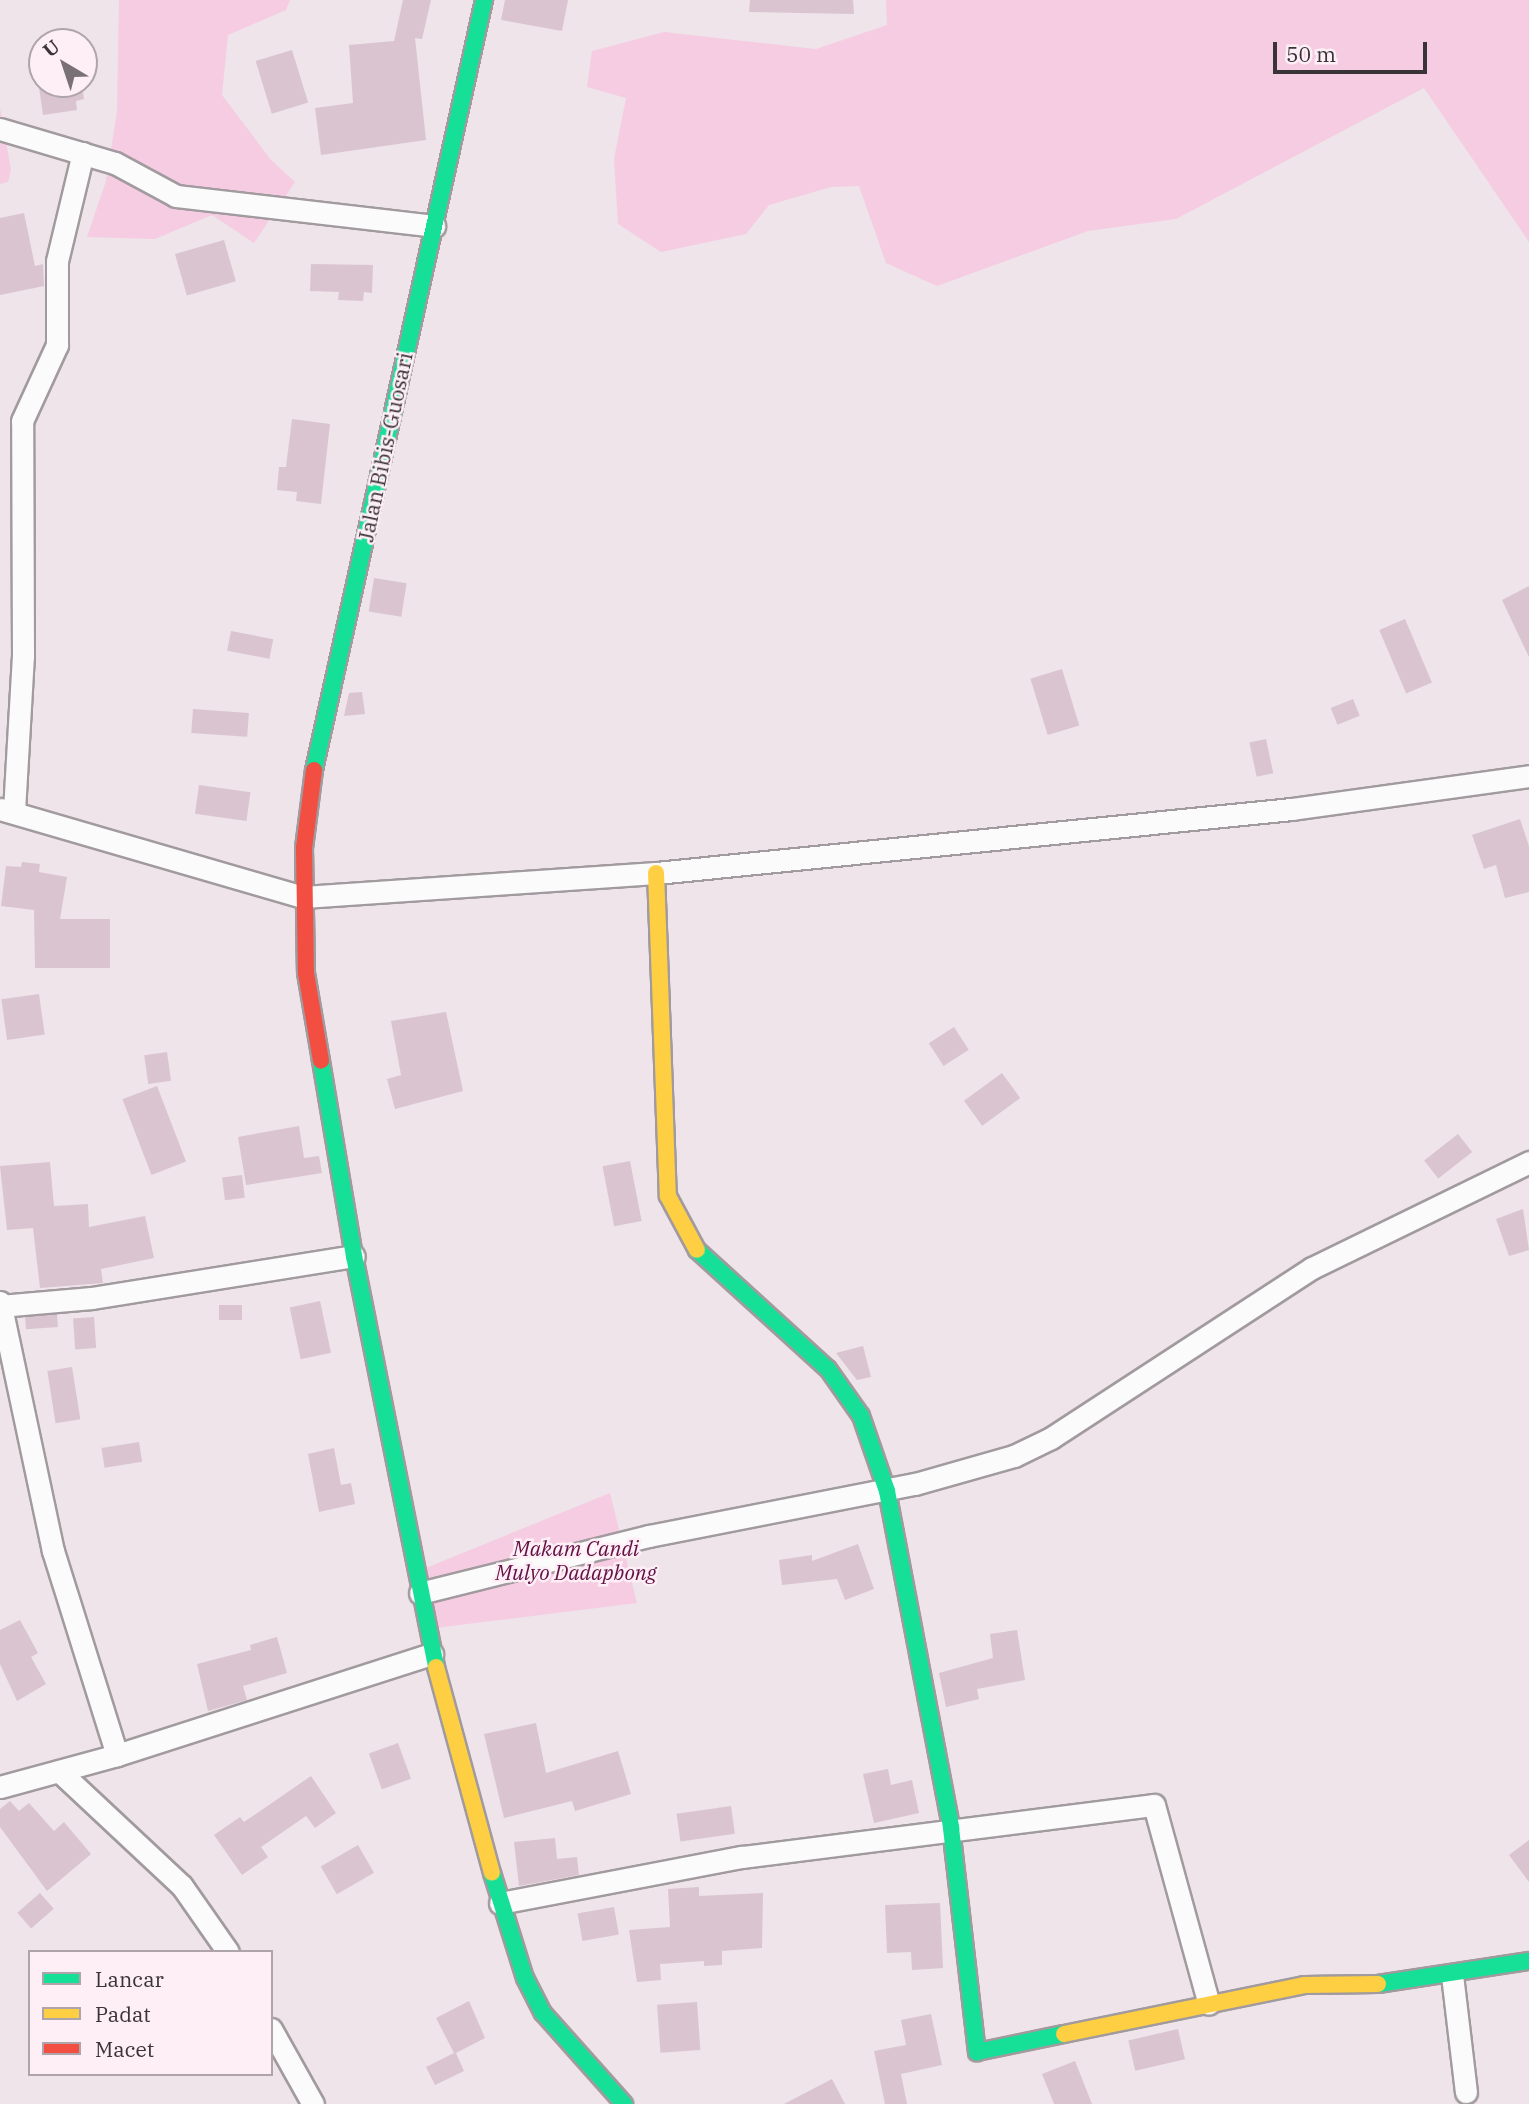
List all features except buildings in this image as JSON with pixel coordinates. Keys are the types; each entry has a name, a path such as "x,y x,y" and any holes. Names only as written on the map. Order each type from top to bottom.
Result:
{"street":[{"name":"Jalan Bibis-Guosari","path":"485,0 311,784 303,897 306,972 354,1256 432,1654 500,1903 526,1978 543,2012 614,2102"},
{"path":"0,129 115,163 176,196 434,226"},
{"path":"83,153 58,261 57,345 22,421 23,656 7,810 303,897 656,873 1292,809 1529,776"},
{"path":"656,873 668,1196 678,1223 708,1262 828,1369 861,1416 887,1491 951,1828 977,2052 1304,1985 1385,1984 1529,1961"},
{"path":"420,1593 649,1536 887,1491 1014,1456 1039,1444 1312,1268 1529,1162"},
{"path":"117,1755 53,1551 0,1305 92,1298 354,1256"},
{"path":"0,1787 117,1755 432,1654"},
{"path":"59,1771 182,1886 227,1950"},
{"path":"500,1903 742,1857 951,1828 1154,1805 1209,2004"},
{"path":"1452,1975 1466,2092"},
{"path":"273,2033 313,2104"}],"green space":[{"path":"119,0 290,0 286,10 228,35 222,95 271,160 295,182 254,243 212,215 155,239 87,237 106,181 117,112"},
{"path":"886,0 1529,0 1529,242 1424,88 1176,219 1088,231 937,286 886,263 859,186 831,187 769,205 746,234 661,252 618,224 614,159 626,98 587,87 592,51 664,32 816,49 887,25"},
{"path":"0,108 11,170 8,182 0,184"},
{"name":"Makam Candi Mulyo Dadapbong","path":"610,1493 637,1603 427,1629 416,1572"}],"traffic: fast":[{"path":"314,770 484,0"},
{"path":"321,1061 354,1256 436,1667"},
{"path":"697,1250 828,1369 861,1416 887,1491 951,1828 977,2052 1064,2034"},
{"path":"492,1873 525,1978 543,2013 624,2104"},
{"path":"1378,1984 1529,1961"}],"traffic: slow":[{"path":"656,873 668,1196 697,1250"},
{"path":"436,1667 492,1873"},
{"path":"1064,2034 1304,1985 1378,1984"}],"traffic: jam":[{"path":"314,770 304,848 306,973 321,1061"}]}
